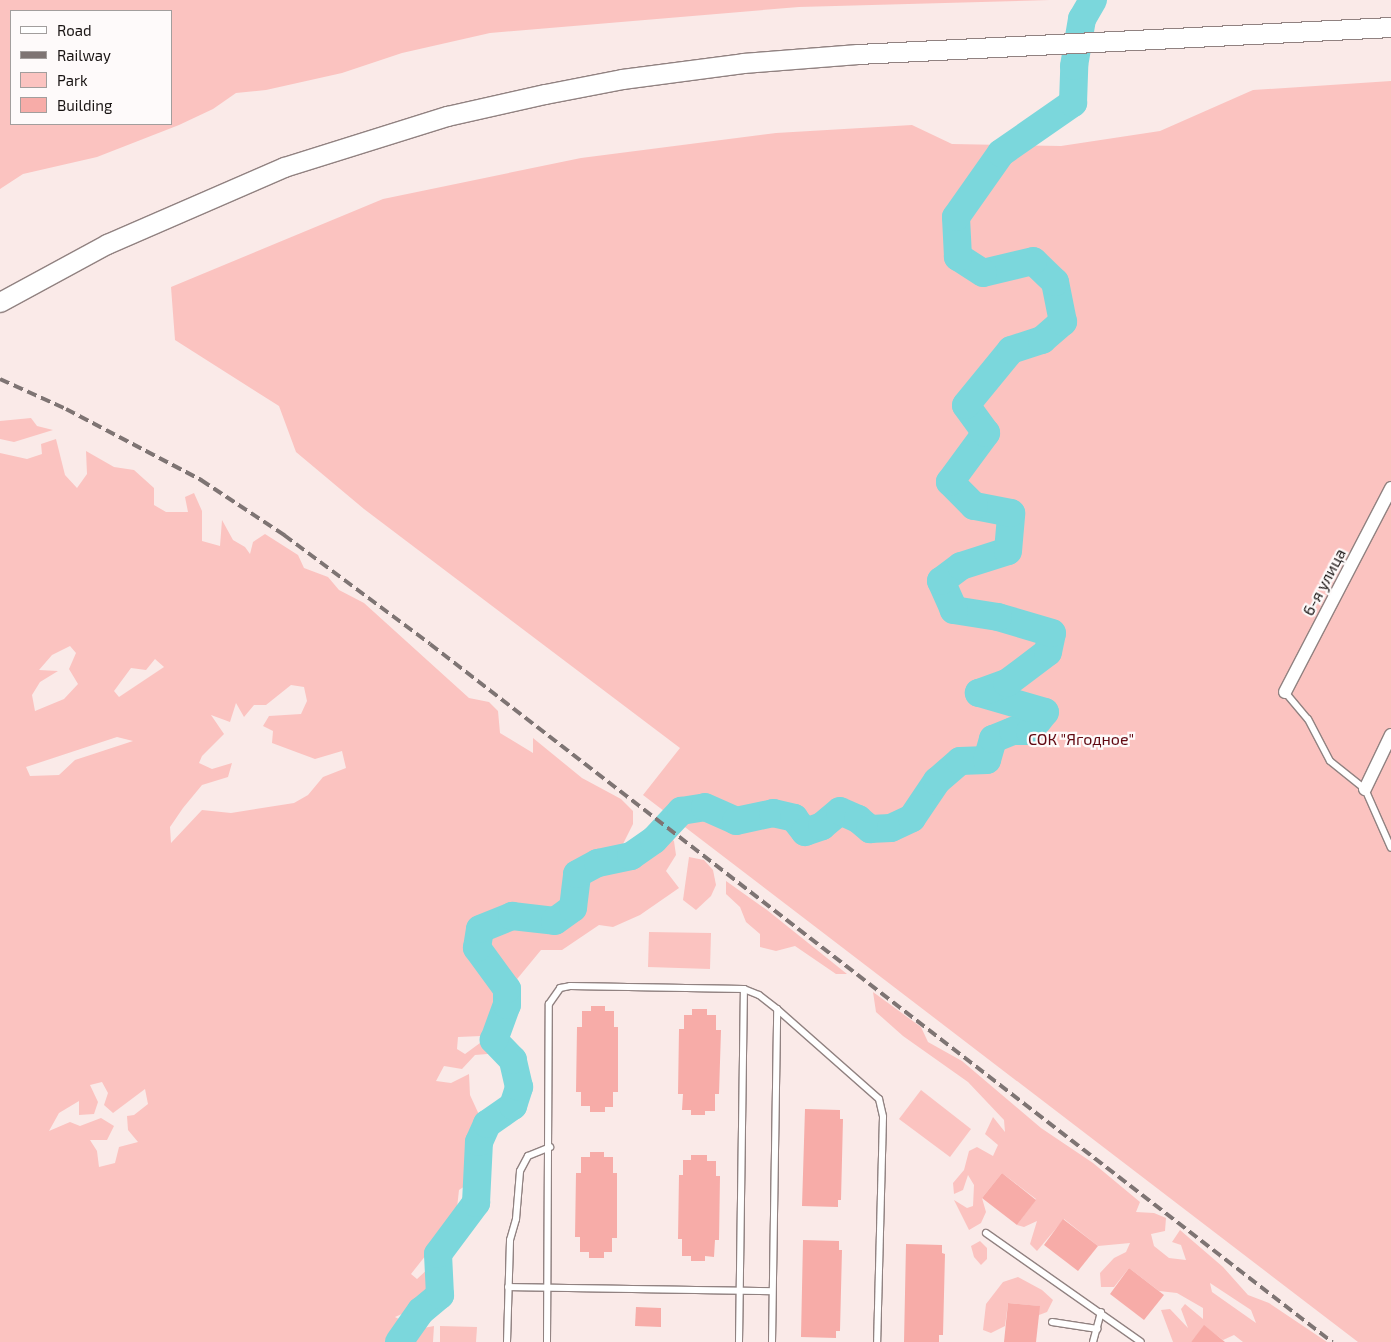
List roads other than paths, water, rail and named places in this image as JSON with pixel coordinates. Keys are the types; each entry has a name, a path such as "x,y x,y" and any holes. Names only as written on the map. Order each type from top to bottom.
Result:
{"main road":[{"path":"0,302 107,244 196,203 284,167 447,116 622,79 734,64 1042,44 1391,27"}],"street":[{"name":"6-я улица","path":"1285,692 1391,488"},
{"path":"1365,789 1391,735"}],"lane":[{"path":"1285,692 1308,719 1330,761 1365,789 1391,848"},
{"path":"547,1342 550,1147 549,1004 560,988 570,986 744,989 759,995 777,1009 879,1099 883,1116 877,1342"},
{"path":"739,1342 744,989"},
{"path":"772,1342 777,1009"},
{"path":"507,1342 510,1240 516,1219 520,1171 528,1156 550,1147"},
{"path":"986,1233 1101,1312 1141,1342"},
{"path":"508,1287 772,1291"},
{"path":"1093,1342 1101,1312"},
{"path":"1052,1322 1096,1328"}],"waterway":[{"path":"399,1342 421,1311 440,1295 438,1254 476,1203 479,1142 487,1124 513,1106 519,1087 513,1060 494,1040 507,1005 507,989 477,948 480,929 512,916 555,921 573,908 577,874 598,863 631,856 654,840 681,811 705,807 736,821 773,813 794,818 805,832 822,826 840,811 858,819 870,829 891,828 912,818 937,781 960,761 987,760 993,739 1013,731 1030,731 1045,712 979,693 1007,683 1048,652 1052,633 998,617 954,610 941,581 961,566 1008,551 1011,513 974,506 950,482 986,433 966,405 1011,350 1042,340 1063,322 1055,282 1033,261 983,273 958,257 956,217 1001,153 1073,103 1074,66 1082,19 1093,0"}],"railway":[{"path":"0,379 66,409 201,480 284,535 430,644 1332,1342"}],"park label":[{"name":"СОК \"Ягодное\"","path":"1081,739"}]}
